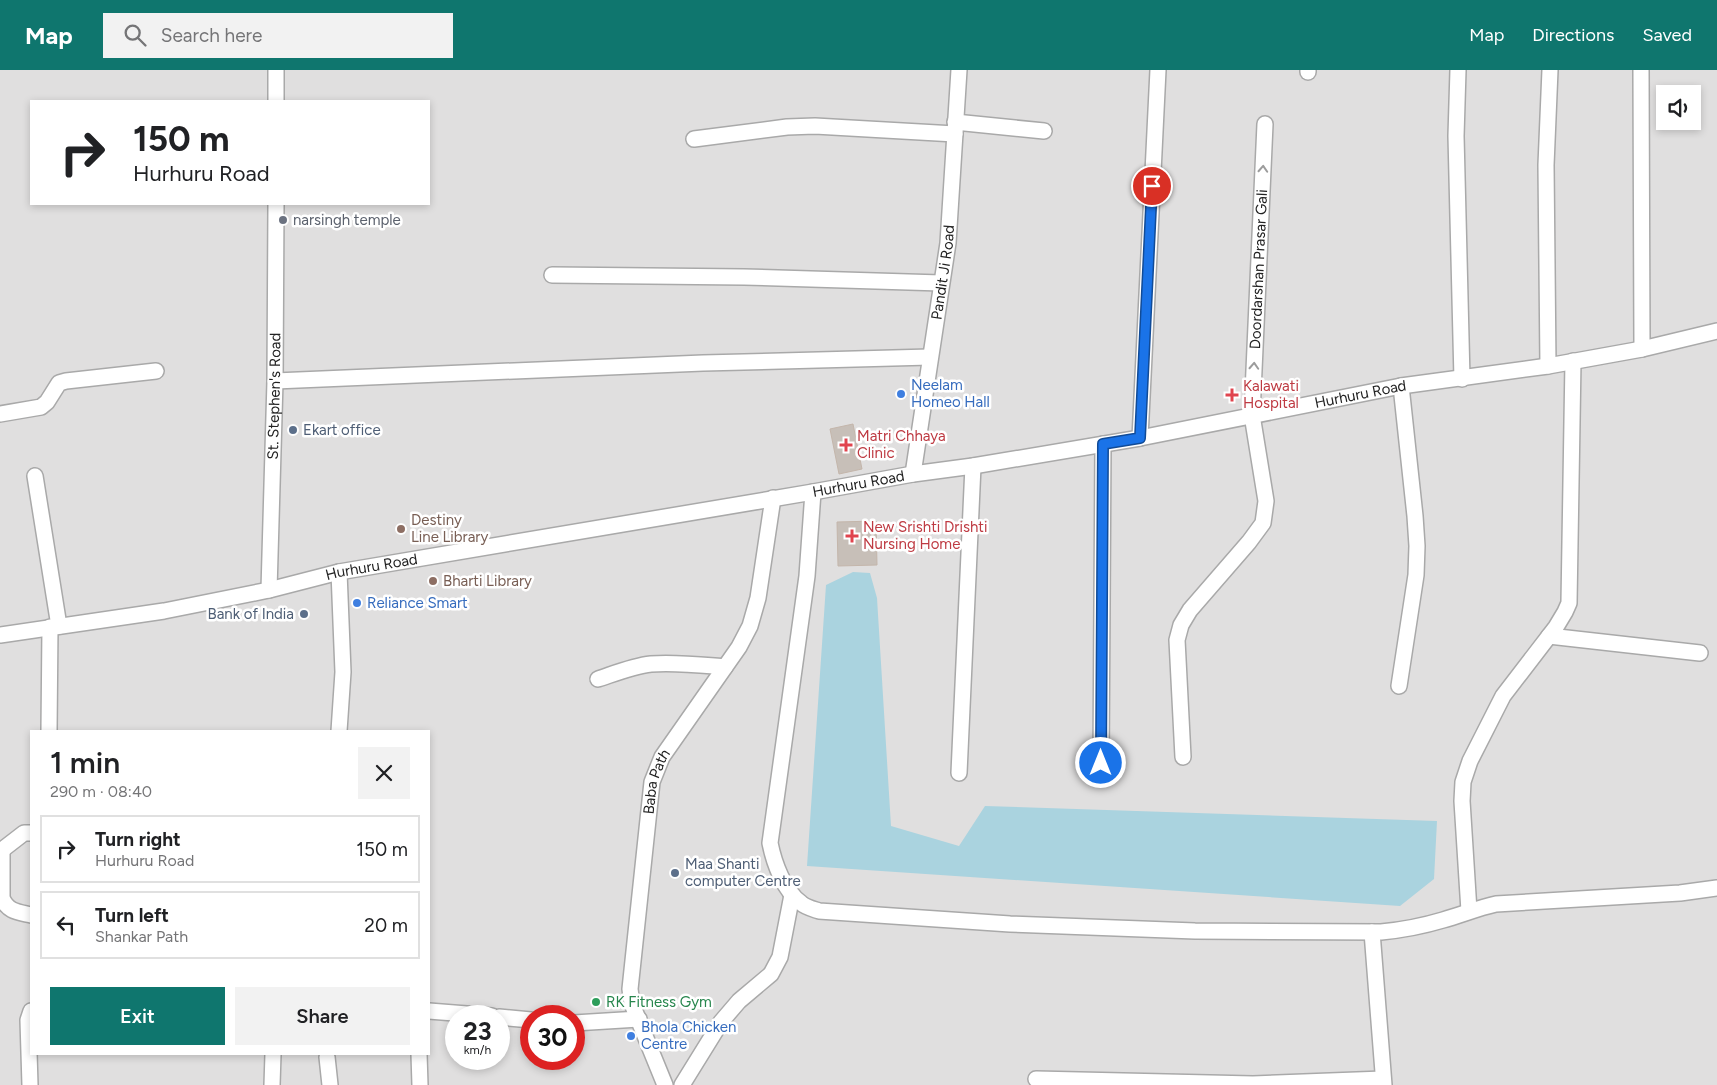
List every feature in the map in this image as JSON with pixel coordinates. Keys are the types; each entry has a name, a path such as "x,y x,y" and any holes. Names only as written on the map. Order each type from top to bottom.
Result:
{"street":[{"path":"276,70 276,100"},
{"name":"Pandit Ji Road","path":"913,474 948,243 959,70"},
{"path":"1140,438 1158,70"},
{"path":"1458,70 1456,136 1462,379"},
{"path":"1548,366 1546,165 1550,70"},
{"path":"1641,70 1642,349"},
{"name":"Doordarshan Prasar Gali","path":"1183,757 1177,640 1181,625 1190,610 1263,524 1266,501 1252,415 1265,124"},
{"path":"694,139 787,127 815,126 1044,131"},
{"name":"St. Stephen's Road","path":"269,590 275,381 276,205"},
{"path":"552,275 942,283"},
{"name":"Hurhuru Road","path":"0,635 164,611 269,590 339,572 913,474 1140,438 1401,386 1573,362 1642,349 1717,331"},
{"path":"275,381 703,362 930,357"},
{"path":"1469,911 1462,801 1463,782 1470,761 1503,696 1549,636 1566,612 1569,603 1573,362"},
{"path":"0,414 41,406 47,402 59,382 66,380 156,371"},
{"path":"1400,686 1416,575 1417,546 1401,386"},
{"path":"1101,763 1103,444"},
{"path":"959,772 973,466"},
{"path":"35,476 54,627 49,730"},
{"path":"814,492 807,576 770,843 774,862 792,895 802,905 819,911 1010,924 1195,931 1372,932 1403,930 1445,920 1496,904 1680,893 1717,888"},
{"name":"Baba Path","path":"665,1085 632,1004 630,989 652,782 662,757 740,647 750,626 758,598 773,498"},
{"path":"339,572 342,672 339,730"},
{"path":"1549,636 1700,653"},
{"path":"598,679 630,668 650,664 666,663 726,667"},
{"path":"30,833 24,833 1,850 2,898 5,905 10,910 30,915"},
{"path":"682,1085 721,1022 739,1001 771,974 780,957 792,895"},
{"path":"1036,1079 1253,1084 1383,1082 1372,932"},
{"path":"430,1011 445,1012"},
{"path":"30,1014 28,1020 30,1085"},
{"path":"585,1022 639,1019"},
{"path":"272,1085 273,1055"},
{"path":"419,1055 420,1085"},
{"path":"327,1057 330,1085"}],"shaded area":[{"path":"0,70 1717,70 1717,1085 0,1085"}],"water":[{"path":"853,572 870,573 877,598 891,826 959,846 985,806 1437,821 1434,879 1400,906 807,866 826,585"}],"building":[{"path":"853,424 862,469 839,474 830,429"},
{"path":"876,521 877,565 838,566 837,522"}],"place":[{"name":"narsingh temple","path":"283,220"},
{"name":"Neelam Homeo Hall","path":"901,394"},
{"name":"Kalawati Hospital","path":"1232,395"},
{"name":"Ekart office","path":"293,430"},
{"name":"Matri Chhaya Clinic","path":"846,445"},
{"name":"Destiny Line Library","path":"401,529"},
{"name":"New Srishti Drishti Nursing Home","path":"852,536"},
{"name":"Bharti Library","path":"433,581"},
{"name":"Reliance Smart","path":"357,603"},
{"name":"Bank of India","path":"304,614"},
{"name":"Maa Shanti computer Centre","path":"675,873"},
{"name":"RK Fitness Gym","path":"596,1002"},
{"name":"Bhola Chicken Centre","path":"631,1036"}],"route":[{"path":"1101,763 1103,444 1140,438 1152,186"}]}
